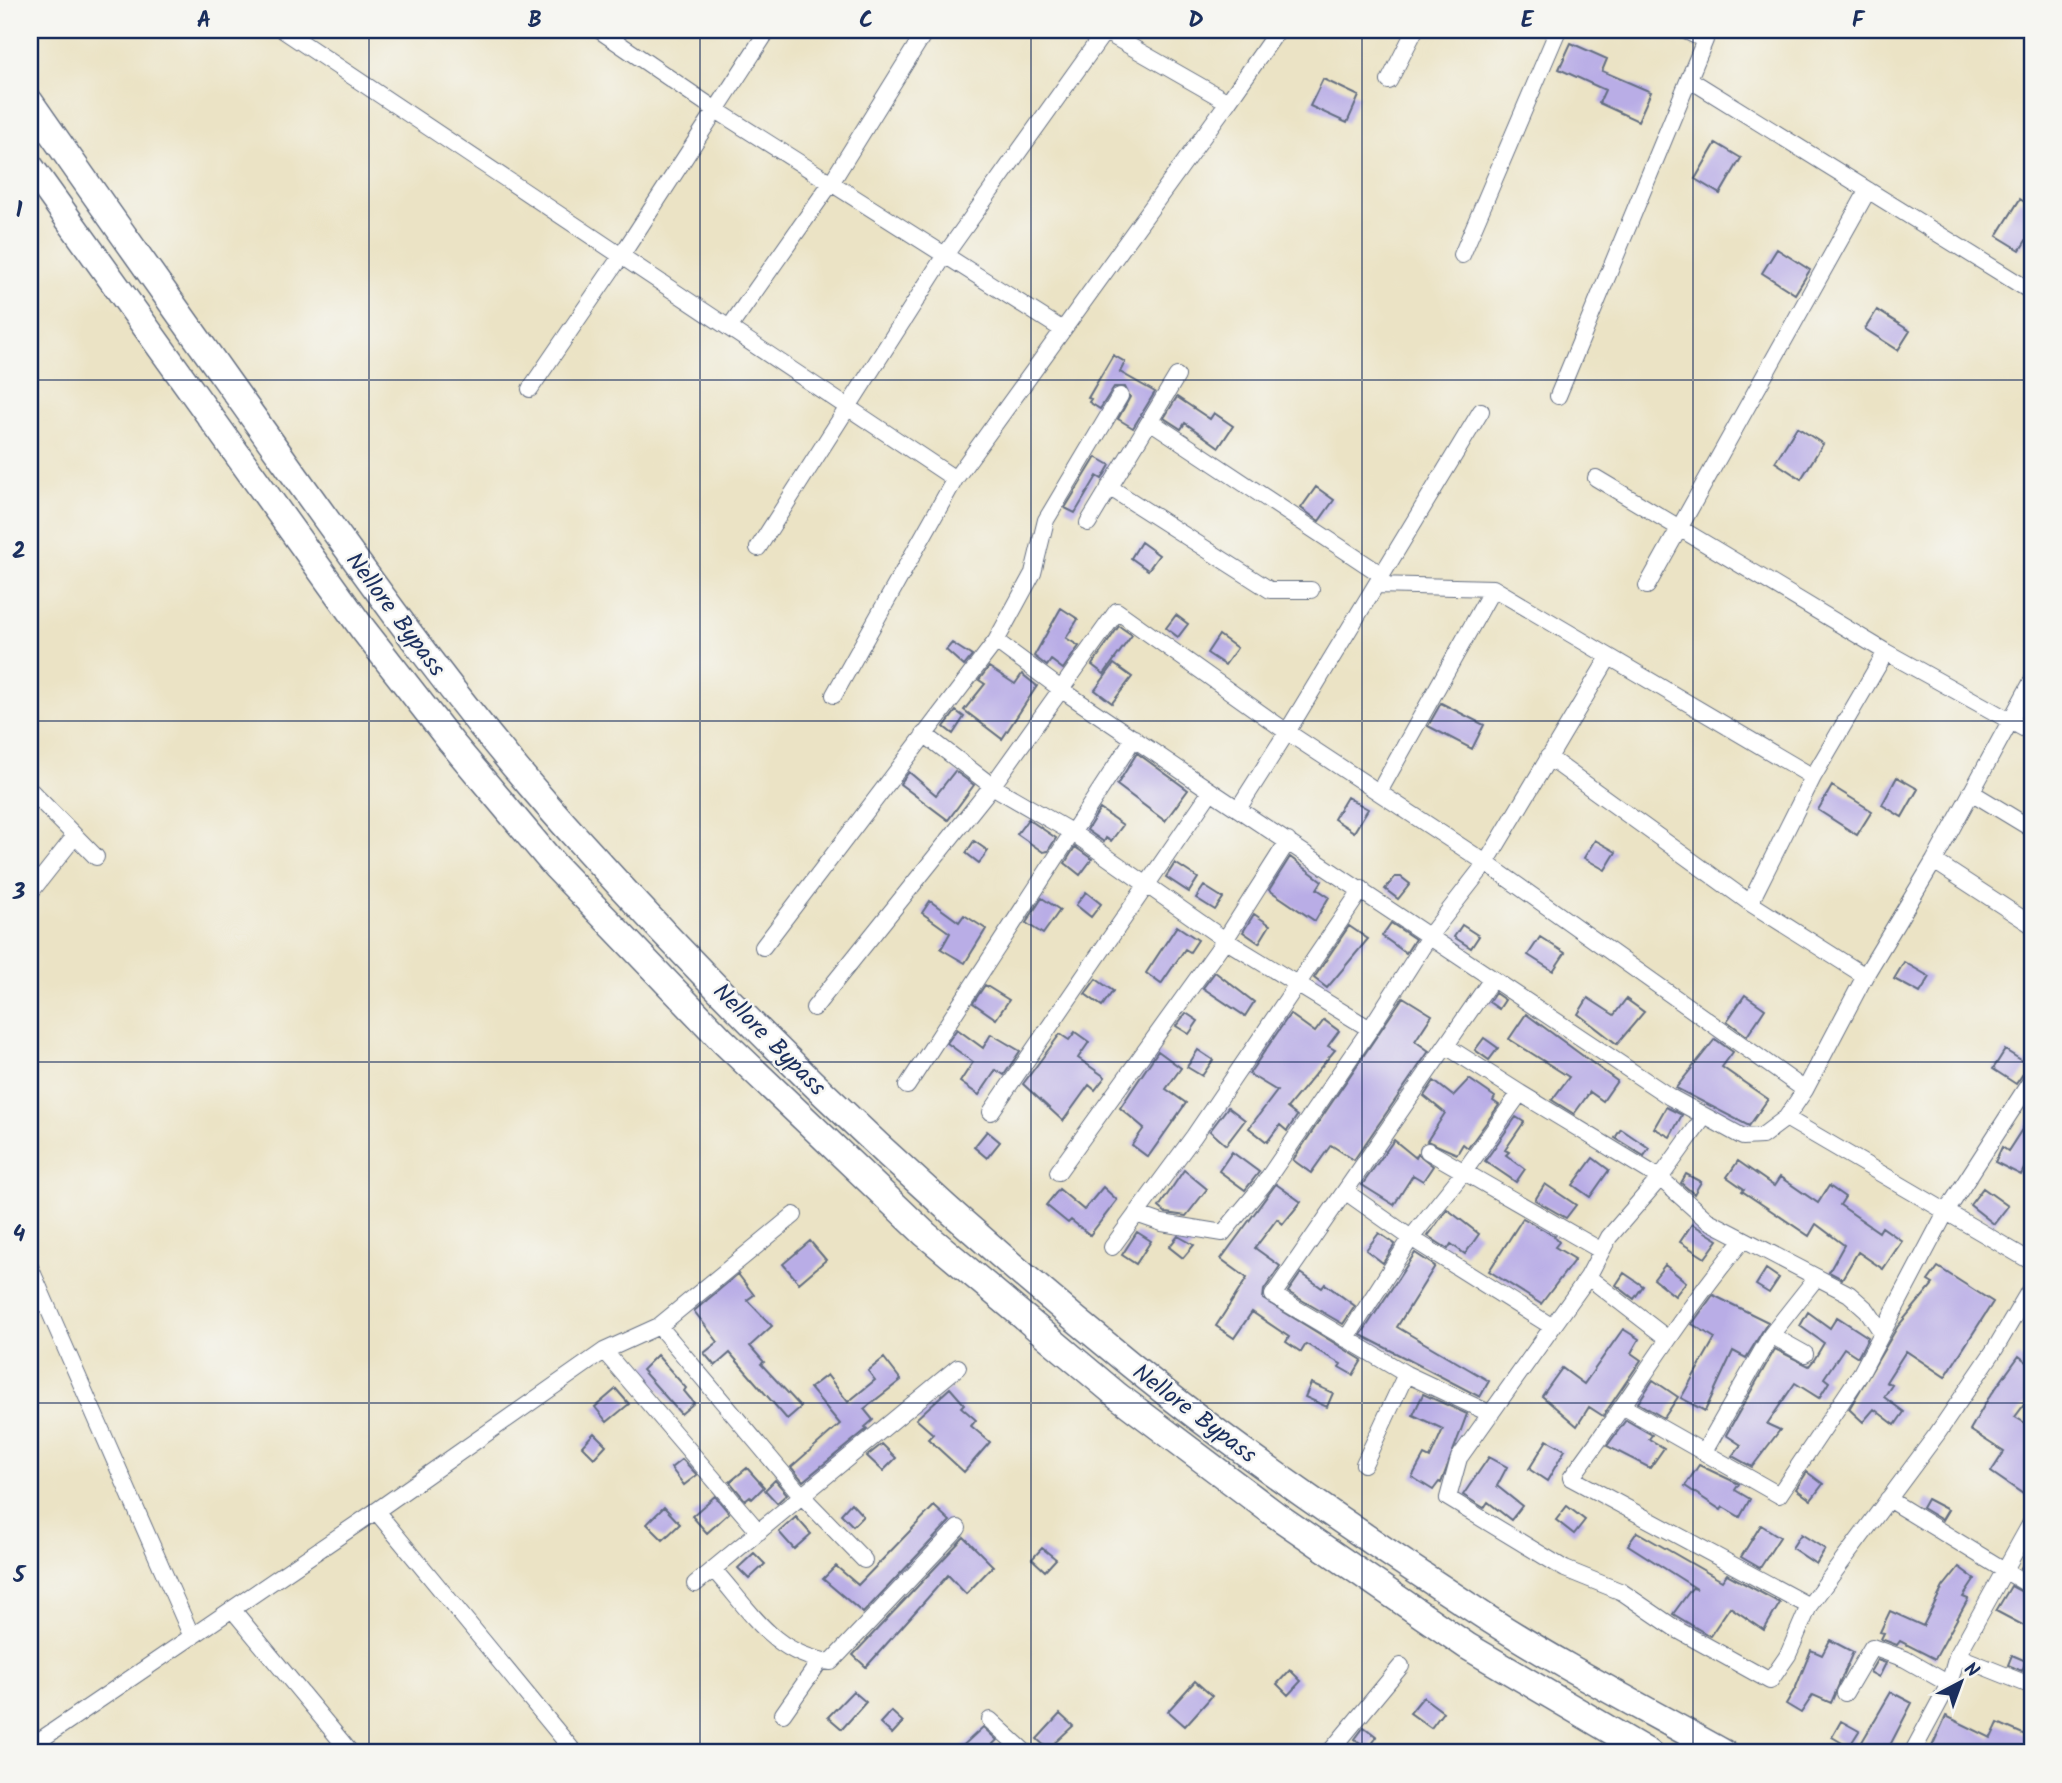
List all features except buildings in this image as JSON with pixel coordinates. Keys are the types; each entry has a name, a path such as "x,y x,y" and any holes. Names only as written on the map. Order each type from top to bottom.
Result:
{"highway":[{"name":"Nellore Bypass","path":"30,102 385,602 477,720 580,843 744,1015 843,1112 951,1212 1134,1368 1321,1506 1529,1644 1724,1753"},
{"name":"Nellore Bypass","path":"30,166 362,628 451,743 555,866 733,1051 925,1234 1118,1396 1276,1515 1467,1646 1649,1753"}],"street":[{"path":"283,30 955,479"},
{"path":"599,30 716,110 1063,330"},
{"path":"530,389 621,256 768,30"},
{"path":"729,328 831,183 926,30"},
{"path":"834,695 955,479 1278,30"},
{"path":"1388,80 1415,30"},
{"path":"1462,255 1558,30"},
{"path":"1558,396 1705,40 1684,30"},
{"path":"758,548 846,406 945,255 1103,31 1228,102"},
{"path":"1689,79 2032,292"},
{"path":"1647,586 1868,190"},
{"path":"1088,523 1177,376"},
{"path":"763,947 996,641 1034,573 1046,520 1121,396"},
{"path":"1238,809 1481,411"},
{"path":"1150,421 1379,580 1493,588 1813,777"},
{"path":"1596,478 1678,530 1886,652 2032,733"},
{"path":"1109,487 1270,590 1311,590"},
{"path":"1379,792 1493,588"},
{"path":"814,1008 992,786 1117,611 1287,732 1486,863 1805,1090"},
{"path":"996,641 1062,691 1211,792 1362,889 1492,979 1704,1116 1743,1137 1762,1136 1786,1118 1805,1090 1865,976 1934,861 2032,681"},
{"path":"1750,903 1813,777 1886,652"},
{"path":"1136,1214 1186,1228 1223,1233 1263,1185 1430,935 1486,863 1609,657"},
{"path":"924,734 992,786 1073,833 1225,940 1370,1028"},
{"path":"907,1086 1135,738"},
{"path":"1548,757 1750,903 1865,976"},
{"path":"30,790 96,857"},
{"path":"991,1112 1211,792"},
{"path":"1970,792 2032,829"},
{"path":"30,893 75,836"},
{"path":"1058,1171 1225,940 1288,841"},
{"path":"1934,861 2032,925"},
{"path":"1112,1247 1194,1136 1362,889"},
{"path":"1491,1414 1406,1374 1273,1295 1492,979"},
{"path":"1446,1046 1660,1178 1707,1220 1849,1294 1867,1310 1881,1331"},
{"path":"1624,1407 1779,1495 1861,1373 1946,1212 2032,1079"},
{"path":"1346,1339 1412,1238 1520,1093"},
{"path":"1704,1116 1660,1178 1600,1250 1588,1277 1550,1326 1459,1458 1448,1498 1498,1531 1565,1569 1622,1592 1676,1629 1770,1681 1788,1655 1810,1606 1937,1434 1995,1349 2032,1286"},
{"path":"1786,1118 1946,1212 2029,1254"},
{"path":"1428,1151 1600,1250"},
{"path":"1346,1192 1412,1238 1550,1326"},
{"path":"30,1747 376,1511 604,1351 659,1326 794,1215"},
{"path":"1743,1240 1706,1284 1624,1407 1570,1478 1810,1606"},
{"path":"30,1267 192,1637"},
{"path":"1588,1277 1668,1339"},
{"path":"1704,1452 1771,1335 1816,1278"},
{"path":"659,1326 802,1496 864,1560"},
{"path":"1771,1335 1805,1354"},
{"path":"604,1351 759,1532"},
{"path":"695,1584 958,1367"},
{"path":"1364,1464 1406,1374"},
{"path":"1888,1499 2032,1587"},
{"path":"376,1511 575,1753"},
{"path":"1912,1753 1949,1684 1957,1656 2032,1521"},
{"path":"713,1569 771,1638 806,1659 831,1662 958,1528"},
{"path":"232,1609 351,1753"},
{"path":"1846,1693 1872,1647 1905,1659 1949,1684"},
{"path":"1957,1656 2032,1686"},
{"path":"783,1714 820,1661"},
{"path":"1329,1753 1401,1666"},
{"path":"990,1720 1026,1753"}]}
